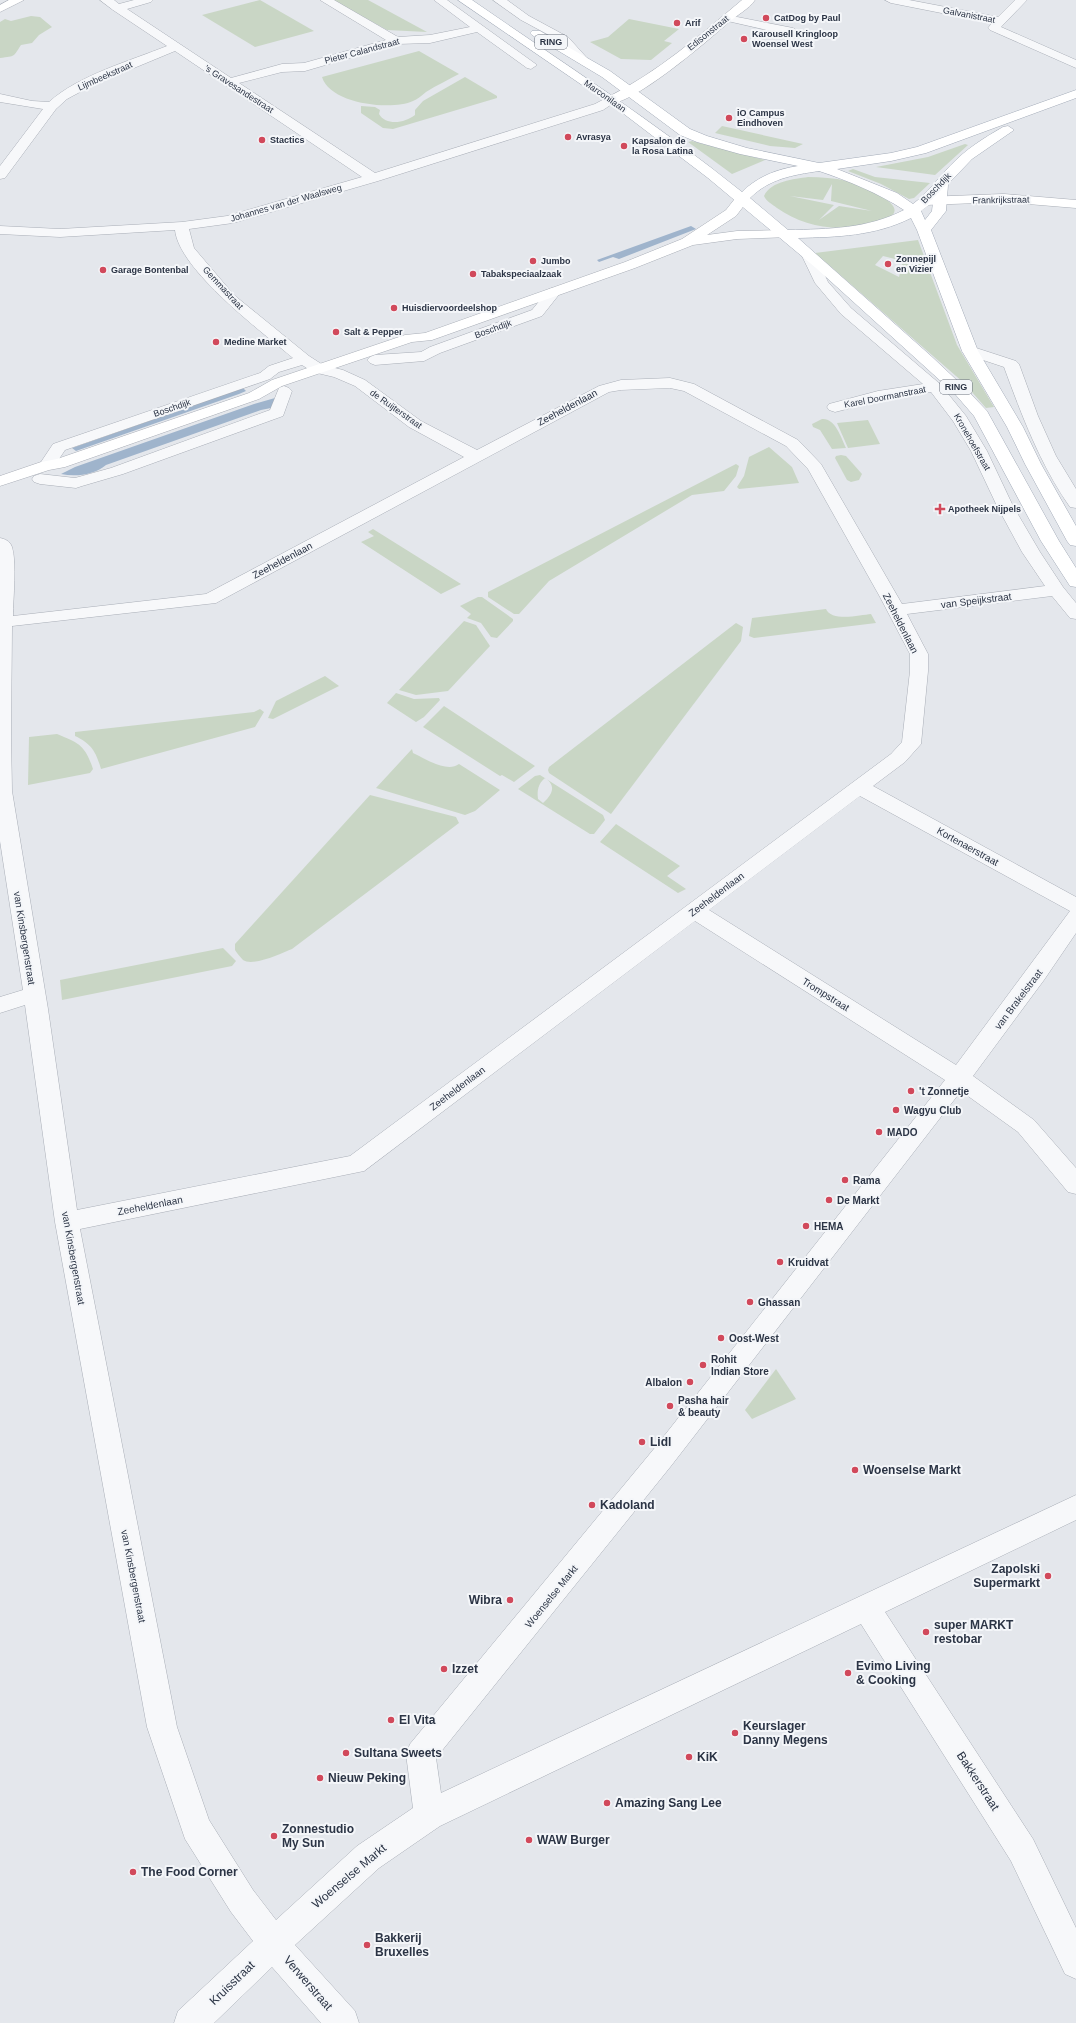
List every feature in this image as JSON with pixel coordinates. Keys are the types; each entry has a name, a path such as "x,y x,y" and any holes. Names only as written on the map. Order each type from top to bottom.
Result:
{"main road":[{"path":"0,8 18,0"},
{"name":"Marconilaan","path":"464,0 590,96 612,100 675,145 742,199"},
{"name":"Marconilaan","path":"484,0 544,39 581,58 618,82 652,109 685,132 702,139 745,151 819,167"},
{"name":"Edisonstraat","path":"612,100 631,92 668,66 749,0"},
{"name":"Edisonstraat","path":"590,96 618,82 668,66"},
{"name":"Boschdijk","path":"687,242 731,213 756,185 769,178 792,171 880,159 921,150 1076,94"},
{"name":"Boschdijk","path":"254,396 276,383 410,338 427,337 554,292 687,242 737,235 865,230 896,221 925,201 967,156 991,139 1013,127 1076,104"},
{"name":"RING","path":"819,167 873,186 904,202 912,210 924,230 970,351 1015,427 1033,464 1076,542"},
{"path":"924,230 939,211 941,184"},
{"name":"Frankrijkstraat","path":"925,201 1010,198 1076,204"},
{"name":"RING","path":"742,199 785,234"},
{"name":"Kronehoefstraat","path":"785,234 936,368 981,414 1050,541 1076,582"},
{"name":"Boschdijk","path":"0,496 49,470 254,396 284,391 375,360 419,343 427,337"},
{"name":"Boschdijk","path":"2,478 49,470"}],"street":[{"name":"'s Gravesandestraat","path":"106,0 373,178"},
{"path":"117,8 147,0"},
{"path":"326,0 396,41"},
{"path":"440,0 531,65"},
{"name":"Marconilaan","path":"499,0 525,18 564,39 581,58"},
{"name":"Galvanistraat","path":"893,0 1001,21"},
{"path":"1021,0 994,28 1076,64"},
{"path":"727,18 793,32"},
{"name":"Pieter Calandstraat","path":"231,82 282,68 305,67 396,41 436,38 479,28"},
{"name":"Lijmbeekstraat","path":"0,175 52,106 63,96 89,82 175,47"},
{"name":"Johannes van der Waalsweg","path":"563,117 590,96"},
{"path":"0,98 32,105 52,106"},
{"name":"Johannes van der Waalsweg","path":"0,230 60,233 182,226 235,218 373,178 563,117 599,107 612,100"},
{"name":"Gemmastraat","path":"182,226 183,238 187,249 236,305 318,369"},
{"name":"Kronehoefstraat","path":"809,256 822,283 846,311 935,387 960,419 979,452 1004,506 1056,590 1076,614"},
{"name":"Boschdijk","path":"375,360 424,356 435,350 538,313 554,292"},
{"path":"970,351 1011,364 1030,416 1048,456 1076,502"},
{"name":"Boschdijk","path":"284,391 277,413 132,466 76,483 49,470 59,447 265,376 274,369 304,359"},
{"name":"de Ruijterstraat","path":"318,369 338,373 360,383 415,424 475,456"},
{"name":"Zeeheldenlaan","path":"4,622 210,598 399,499 475,456 604,388 621,385 670,383 689,387 792,443 815,467 896,610 919,654 919,671 911,744 898,758 356,1164 67,1222"},
{"name":"Karel Doormanstraat","path":"835,407 878,396 935,387"},
{"name":"van Kinsbergenstraat","path":"0,543 3,546 6,558 1,764 2,791 34,995 67,1222 162,1727 196,1828 242,1901 274,1942"},
{"name":"van Speijkstraat","path":"896,610 1056,590"},
{"name":"Kortenaerstraat","path":"860,787 1076,906"},
{"name":"Trompstraat","path":"694,911 959,1078"},
{"name":"van Brakelstraat","path":"959,1078 1036,975 1076,917"},
{"path":"0,1005 34,995"},
{"path":"959,1078 1026,1126 1076,1184"},
{"name":"Woenselse Markt","path":"429,1815 422,1754 662,1458 959,1078"},
{"name":"Woenselse Markt","path":"274,1942 368,1857 429,1815 1076,1507"},
{"name":"Bakkerstraat","path":"866,1607 1022,1850 1076,1963"},
{"name":"Kruisstraat","path":"190,2023 274,1942"},
{"name":"Verwerstraat","path":"274,1942 293,1969 343,2023"}],"green space":[{"path":"260,0 314,31 255,47 202,15"},
{"path":"333,0 368,0 427,32 387,30"},
{"path":"31,16 40,17 52,27 39,35 32,43 21,45 14,55 0,58 0,22 5,19 11,21"},
{"path":"629,19 679,29 664,41 672,43 651,60 621,59 590,42 608,37"},
{"path":"419,51 459,74 430,89 415,100 403,104 377,105 349,99 336,94 327,86 322,77"},
{"path":"465,77 497,96 497,98 393,129 383,128 361,113 361,106 375,107 380,110 379,114 386,120 396,122 406,120 415,115 415,110 423,101"},
{"path":"722,126 803,144 795,148 770,146 715,133"},
{"path":"692,141 765,160 732,174 688,142"},
{"path":"965,144 968,145 935,175 876,167 928,157"},
{"path":"853,169 875,177 930,183 914,198 909,199 881,184 848,171"},
{"path":"808,177 832,178 859,185 885,198 894,208 894,213 886,219 862,225 837,228 824,227 799,220 788,215 769,202 764,196 767,191 777,184","holes":["832,184 831,201 872,211 839,206 819,220 834,205 790,196 823,200"]},
{"path":"918,240 957,345 994,407 986,408 964,383 815,253","holes":["883,256 903,261 899,277 875,265"]},
{"path":"822,419 831,422 834,425 846,448 832,449 820,430 813,427 812,424"},
{"path":"868,420 880,444 848,448 837,423"},
{"path":"769,447 792,467 799,483 739,489 737,487 744,476 749,457"},
{"path":"836,456 846,456 862,474 859,480 851,482 847,480 835,458"},
{"path":"736,464 739,466 736,476 724,491 692,495 549,581 519,614 514,614 488,597 488,592"},
{"path":"373,529 461,584 441,594 361,542 374,536 368,532"},
{"path":"478,597 482,597 513,619 513,621 497,638 491,637 481,623 467,618 471,614 460,606"},
{"path":"826,609 829,613 840,617 871,614 876,623 754,638 749,636 752,618"},
{"path":"464,621 476,625 490,646 448,691 416,695 399,690"},
{"path":"736,623 743,627 741,641 611,814 549,773 549,767"},
{"path":"325,676 339,686 273,719 268,718 276,701"},
{"path":"396,693 414,699 439,698 440,700 424,717 416,722 387,703"},
{"path":"444,706 535,766 514,782 502,775 500,776 423,727"},
{"path":"260,709 264,712 255,727 101,769 95,753 89,745 75,736 75,732 254,712"},
{"path":"57,734 80,746 87,755 93,769 90,773 28,785 29,737"},
{"path":"412,749 413,753 436,764 449,767 459,764 500,790 475,811 465,815 376,788"},
{"path":"540,775 545,778 538,787 538,799 543,803 549,797 552,790 551,784 546,779 603,815 605,820 594,834 590,834 518,789 535,776"},
{"path":"370,795 456,817 459,823 292,949 260,961 248,962 243,960 235,950 235,944"},
{"path":"616,824 680,866 667,876 686,889 678,893 600,842"},
{"path":"223,948 236,961 232,966 62,1000 60,980"},
{"path":"776,1369 796,1399 752,1419 745,1410"}],"water":[{"path":"691,226 696,229 619,259 613,257 599,262 597,260"},
{"path":"243,388 246,391 239,394 76,451 72,448"},
{"path":"275,398 276,399 271,408 261,410 106,465 96,471 79,475 61,474 75,467"}],"place":[{"name":"CatDog by Paul","path":"766,18"},
{"name":"Arif","path":"677,23"},
{"name":"Karousell Kringloop Woensel West","path":"744,39"},
{"name":"iO Campus Eindhoven","path":"729,118"},
{"name":"Avrasya","path":"568,137"},
{"name":"Stactics","path":"262,140"},
{"name":"Kapsalon de la Rosa Latina","path":"624,146"},
{"name":"Jumbo","path":"533,261"},
{"name":"Zonnepijl en Vizier","path":"888,264"},
{"name":"Garage Bontenbal","path":"103,270"},
{"name":"Tabakspeciaalzaak","path":"473,274"},
{"name":"Huisdiervoordeelshop","path":"394,308"},
{"name":"Salt & Pepper","path":"336,332"},
{"name":"Medine Market","path":"216,342"},
{"name":"Apotheek Nijpels","path":"940,509"},
{"name":"'t Zonnetje","path":"911,1091"},
{"name":"Wagyu Club","path":"896,1110"},
{"name":"MADO","path":"879,1132"},
{"name":"Rama","path":"845,1180"},
{"name":"De Markt","path":"829,1200"},
{"name":"HEMA","path":"806,1226"},
{"name":"Kruidvat","path":"780,1262"},
{"name":"Ghassan","path":"750,1302"},
{"name":"Oost-West","path":"721,1338"},
{"name":"Rohit Indian Store","path":"703,1365"},
{"name":"Albalon","path":"690,1382"},
{"name":"Pasha hair & beauty","path":"670,1406"},
{"name":"Lidl","path":"642,1442"},
{"name":"Woenselse Markt","path":"855,1470"},
{"name":"Kadoland","path":"592,1505"},
{"name":"Zapolski Supermarkt","path":"1048,1576"},
{"name":"Wibra","path":"510,1600"},
{"name":"super MARKT restobar","path":"926,1632"},
{"name":"Izzet","path":"444,1669"},
{"name":"Evimo Living & Cooking","path":"848,1673"},
{"name":"El Vita","path":"391,1720"},
{"name":"Keurslager Danny Megens","path":"735,1733"},
{"name":"Sultana Sweets","path":"346,1753"},
{"name":"KiK","path":"689,1757"},
{"name":"Nieuw Peking","path":"320,1778"},
{"name":"Amazing Sang Lee","path":"607,1803"},
{"name":"Zonnestudio My Sun","path":"274,1836"},
{"name":"WAW Burger","path":"529,1840"},
{"name":"The Food Corner","path":"133,1872"},
{"name":"Bakkerij Bruxelles","path":"367,1945"}]}
